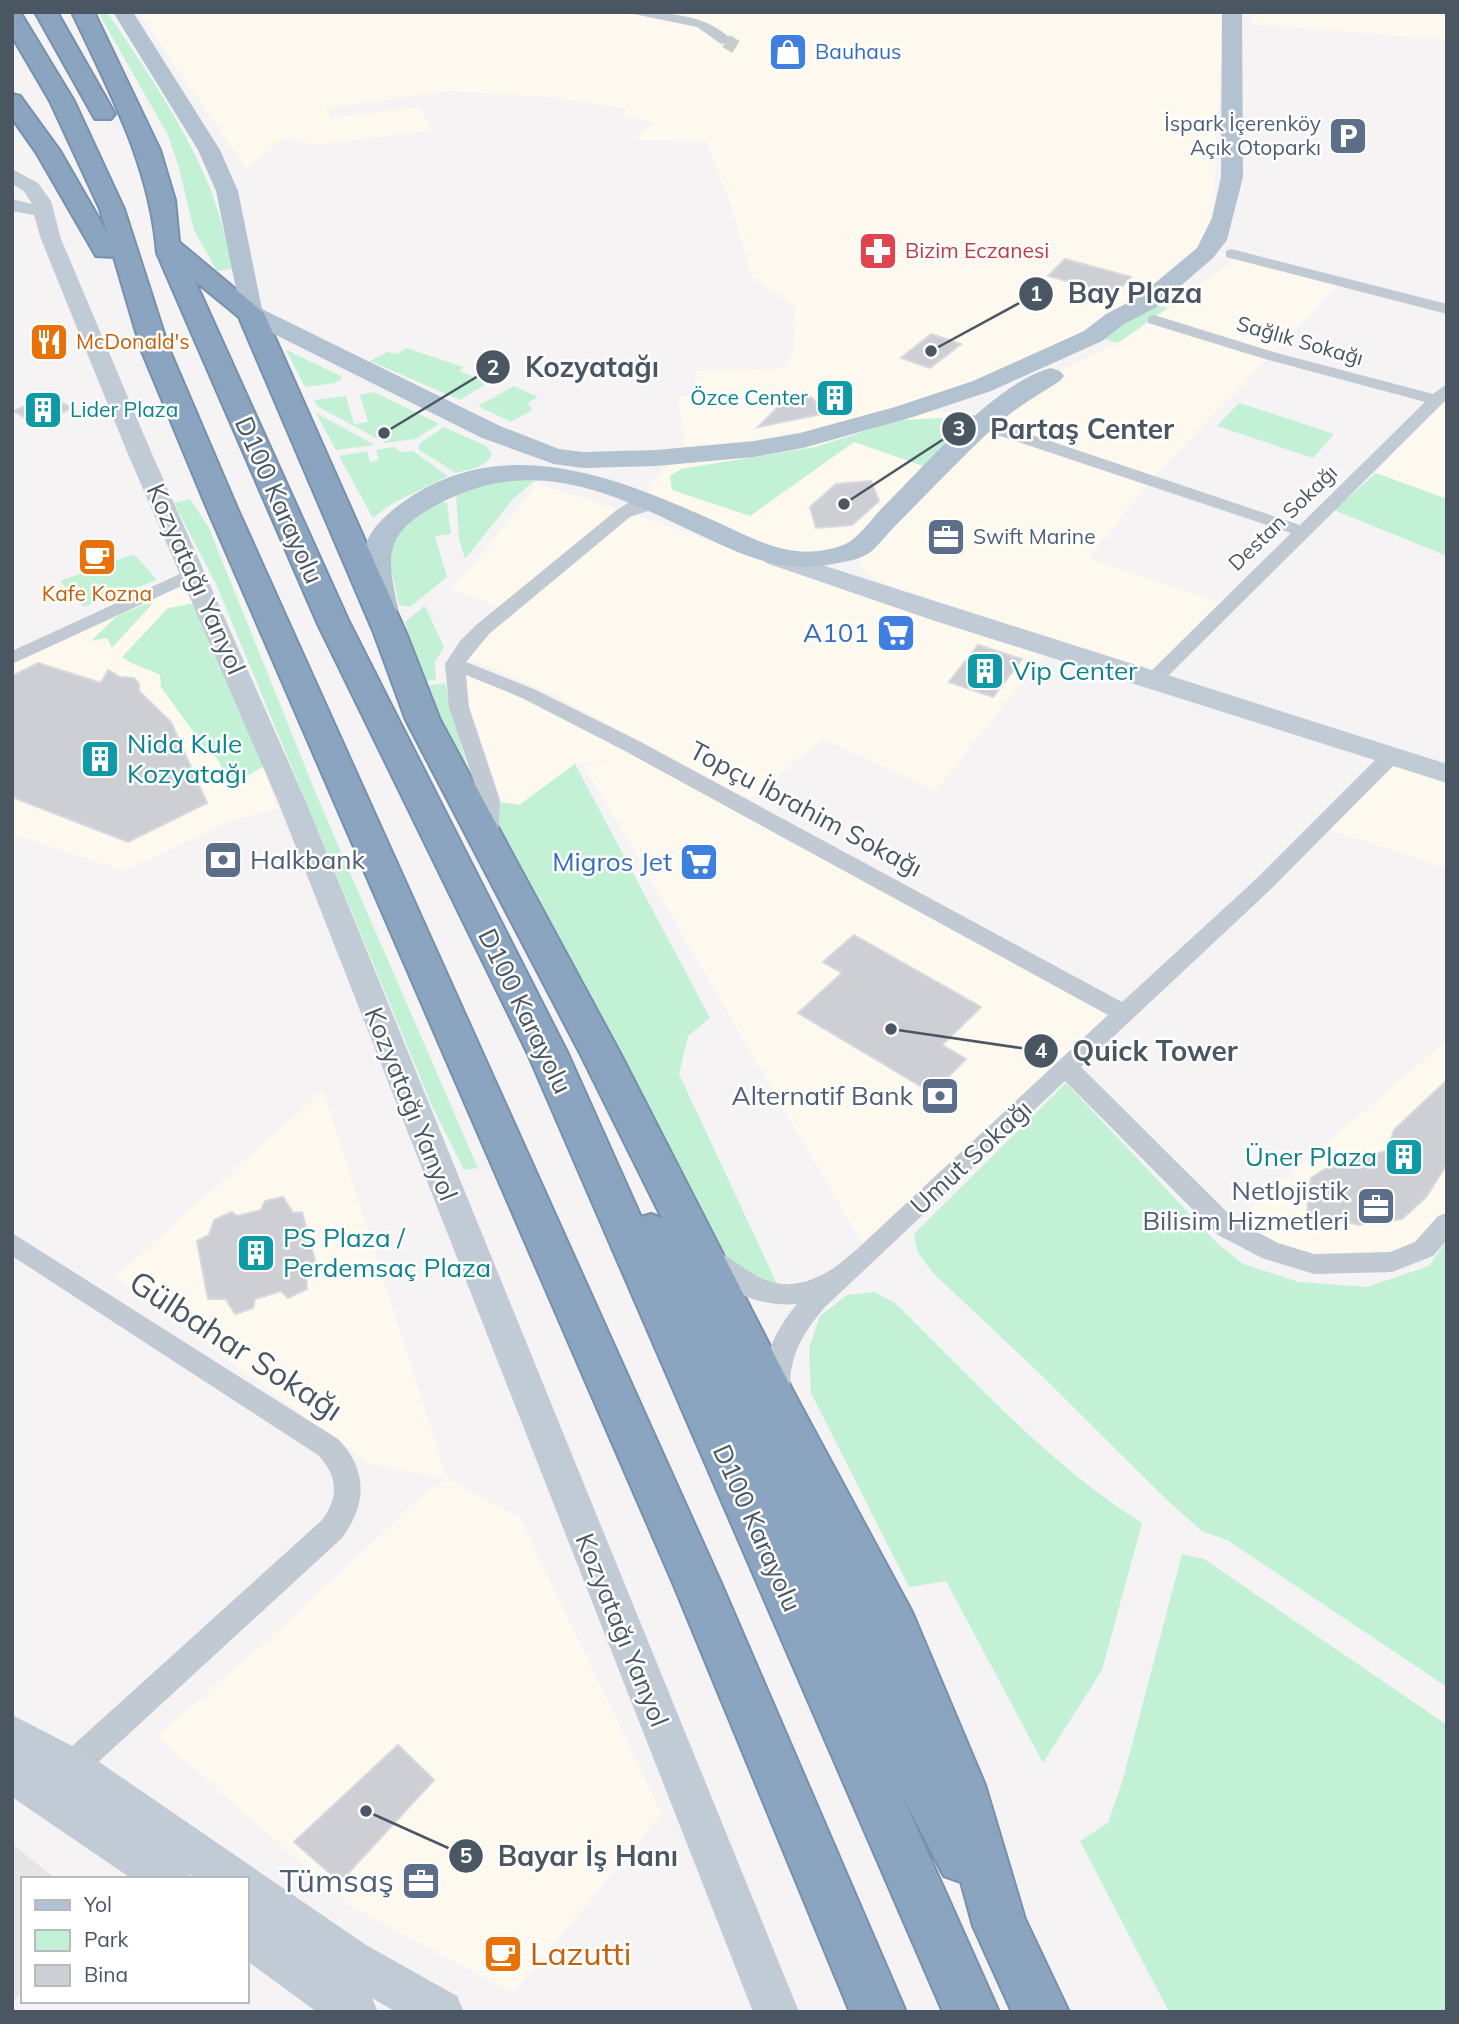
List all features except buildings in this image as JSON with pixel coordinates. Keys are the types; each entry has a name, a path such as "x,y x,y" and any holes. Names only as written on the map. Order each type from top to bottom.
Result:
{"highway":[{"path":"83,12 148,150 163,200 167,245 251,313 286,399 315,459 390,633 423,720 601,1055 778,1407 895,1628 959,1785 1000,1926"},
{"name":"D100 Karayolu","path":"50,16 122,147 333,622 548,1054 971,2012"},
{"name":"D100 Karayolu","path":"12,17 62,101 113,209 155,349 222,508 697,1583 878,2012"},
{"path":"12,101 48,150 88,217 155,349"},
{"path":"196,270 217,279 232,278 243,269"},
{"path":"548,1054 643,1216 688,1302 799,1521 917,1772 1000,1926 1041,2012"}],"main road":[{"path":"123,12 209,150 227,191 251,313 491,432 533,450 583,460 699,455 803,440 904,412 982,386 1048,359 1093,336 1115,319 1146,303 1205,253 1215,240 1232,177 1234,14"},
{"path":"775,558 831,558 856,550 973,426 1055,373 1118,343 1154,320 1231,254 1238,237 1237,195 1232,177"},
{"path":"16,192 43,232 51,239"},
{"path":"16,192 39,196 51,239"},
{"name":"Kozyatağı Yanyol","path":"51,239 293,804 776,2012"},
{"path":"904,412 950,412 973,426"},
{"path":"390,633 374,561 378,540 393,522 435,493 489,472 504,461 508,449 491,432"},
{"path":"653,503 648,486 665,468 699,455"},
{"path":"489,472 522,469 554,471 653,503 775,558 941,614 1447,774"},
{"path":"856,550 862,567 874,578 941,614"},
{"path":"12,1735 71,1767 230,1877"},
{"path":"12,1773 71,1809 166,1877"},
{"path":"248,1890 350,1961 441,2012"},
{"path":"248,1935 354,2012"}],"street":[{"path":"630,12 701,24 729,48"},
{"path":"1231,254 1447,309"},
{"name":"Sağlık Sokağı","path":"1154,320 1271,356 1442,394"},
{"name":"Destan Sokağı","path":"1152,681 1442,394"},
{"path":"973,426 1301,531"},
{"path":"487,839 490,800 459,706 455,664 467,645 482,630 624,513 634,507 653,503"},
{"path":"12,658 195,573"},
{"name":"Topçu İbrahim Sokağı","path":"455,664 529,694 630,745 1125,1014"},
{"name":"Umut Sokağı","path":"778,1407 775,1381 796,1321 843,1273 864,1258 1334,818 1391,756"},
{"path":"1066,1067 1227,1228 1271,1251 1314,1264 1392,1262 1424,1249 1447,1223"},
{"path":"688,1229 733,1280 759,1292 787,1295 814,1290 843,1273"},
{"name":"Gülbahar Sokağı","path":"12,1243 328,1447 341,1462 350,1489 344,1514 332,1529 71,1767"}],"shaded area":[{"path":"138,12 1223,12 1214,192 1205,253 1146,303 908,412 950,412 982,424 1055,373 1118,343 1154,320 1237,257 1341,282 1151,480 1089,559 1227,605 1152,681 941,614 874,578 862,567 856,550 775,558 653,503 647,486 665,468 698,455 686,447 677,397 698,394 694,371 784,368 793,351 796,307 752,277 732,209 706,141 633,140 653,122 623,117 627,109 553,97 450,91 326,108 331,118 420,107 433,130 317,145 284,138 246,168"},
{"path":"1253,12 1447,12 1447,40 1251,24"},
{"path":"1447,388 1447,499 1376,473"},
{"path":"535,483 619,509 499,607 449,588 478,559 530,494"},
{"path":"633,514 1045,654 936,791 823,739 750,799 552,694 468,658 479,642"},
{"path":"173,583 197,605 264,766 277,809 231,821 125,871 12,834 12,659"},
{"path":"455,664 630,745 623,752 630,748 1107,1015 868,1254 585,767 607,760 575,764 519,805 490,800"},
{"path":"1391,756 1447,774 1447,868 1323,828"},
{"path":"1447,1040 1447,1223 1424,1249 1314,1264 1228,1228"},
{"path":"323,1090 447,1478 520,1518 662,1814 513,1993 350,1906 157,1736 278,1631 420,1497 446,1479 368,1463 115,1277"},
{"path":"12,1844 53,1877 21,1877 21,1993 12,2002"}],"green space":[{"path":"98,12 107,12 186,137 215,202 233,269 217,271 194,230 168,135"},
{"path":"1146,303 1167,308 1118,343 1093,336"},
{"path":"406,348 464,367 459,371 489,382 460,400 370,361 388,352 398,354"},
{"path":"286,350 341,376 342,379 335,383 305,387"},
{"path":"514,386 538,397 528,403 532,410 511,422 478,406"},
{"path":"374,392 439,424 415,439 385,443 317,406 314,400 346,396 354,424 368,422 360,395"},
{"path":"1239,403 1334,434 1313,458 1217,426"},
{"path":"316,413 375,445 336,450"},
{"path":"900,420 957,420 962,435 929,468 854,442 750,516 672,490 670,476 681,469 815,447"},
{"path":"444,427 486,446 492,454 489,459 477,467 456,473 418,449 420,443"},
{"path":"394,447 400,452 413,451 448,476 391,504 373,518 339,456 367,451 370,462 379,460 376,450"},
{"path":"1376,473 1447,499 1447,556 1334,510"},
{"path":"523,478 534,481 513,499 465,559 459,539 456,494 469,488"},
{"path":"190,499 209,528 319,801 478,1168 464,1170 433,1108 216,584 174,503"},
{"path":"440,502 447,503 451,534 435,536 447,577 410,607 399,605 388,555 402,526"},
{"path":"134,554 157,580 83,607 60,581"},
{"path":"153,603 112,648 107,638 91,641 117,616"},
{"path":"197,605 264,766 234,784 221,785 219,761 207,751 161,687 160,675 122,657 168,608"},
{"path":"425,606 444,647 435,662 436,680 423,681 405,622"},
{"path":"445,683 474,793 419,687"},
{"path":"575,764 710,1018 688,1036 679,1074 778,1286 733,1280 487,839 490,800 519,805"},
{"path":"1066,1083 1218,1244 1243,1264 1299,1282 1367,1287 1429,1266 1447,1240 1447,1687 1227,1540 1202,1531 933,1273 918,1253 914,1234"},
{"path":"875,1292 895,1303 1043,1448 1108,1500 1142,1523 1102,1670 1043,1763 946,1581 909,1587 811,1393 809,1348 820,1316 847,1295"},
{"path":"1182,1554 1204,1559 1447,1725 1447,2012 1169,2012 1080,1841 1108,1823 1123,1779"}],"tunnel":[{"path":"726,41 736,47"}],"place":[{"name":"Bauhaus","path":"788,52"},
{"name":"İspark İçerenköy Açık Otoparkı","path":"1348,136"},
{"name":"Bizim Eczanesi","path":"878,251"},
{"name":"McDonald's","path":"49,342"},
{"name":"Bay Plaza","path":"931,351"},
{"name":"Özce Center","path":"835,398"},
{"name":"Lider Plaza","path":"43,410"},
{"name":"Kozyatağı","path":"384,433"},
{"name":"Partaş Center","path":"844,504"},
{"name":"Swift Marine","path":"946,537"},
{"name":"Kafe Kozna","path":"97,557"},
{"name":"A101","path":"896,633"},
{"name":"Vip Center","path":"985,671"},
{"name":"Nida Kule Kozyatağı","path":"100,759"},
{"name":"Halkbank","path":"223,860"},
{"name":"Migros Jet","path":"699,862"},
{"name":"Quick Tower","path":"891,1029"},
{"name":"Alternatif Bank","path":"940,1096"},
{"name":"Üner Plaza","path":"1404,1157"},
{"name":"Netlojistik Bilisim Hizmetleri","path":"1376,1206"},
{"name":"PS Plaza / Perdemsaç Plaza","path":"256,1253"},
{"name":"Bayar İş Hanı","path":"366,1811"},
{"name":"Tümsaş","path":"421,1881"},
{"name":"Lazutti","path":"503,1954"}]}
